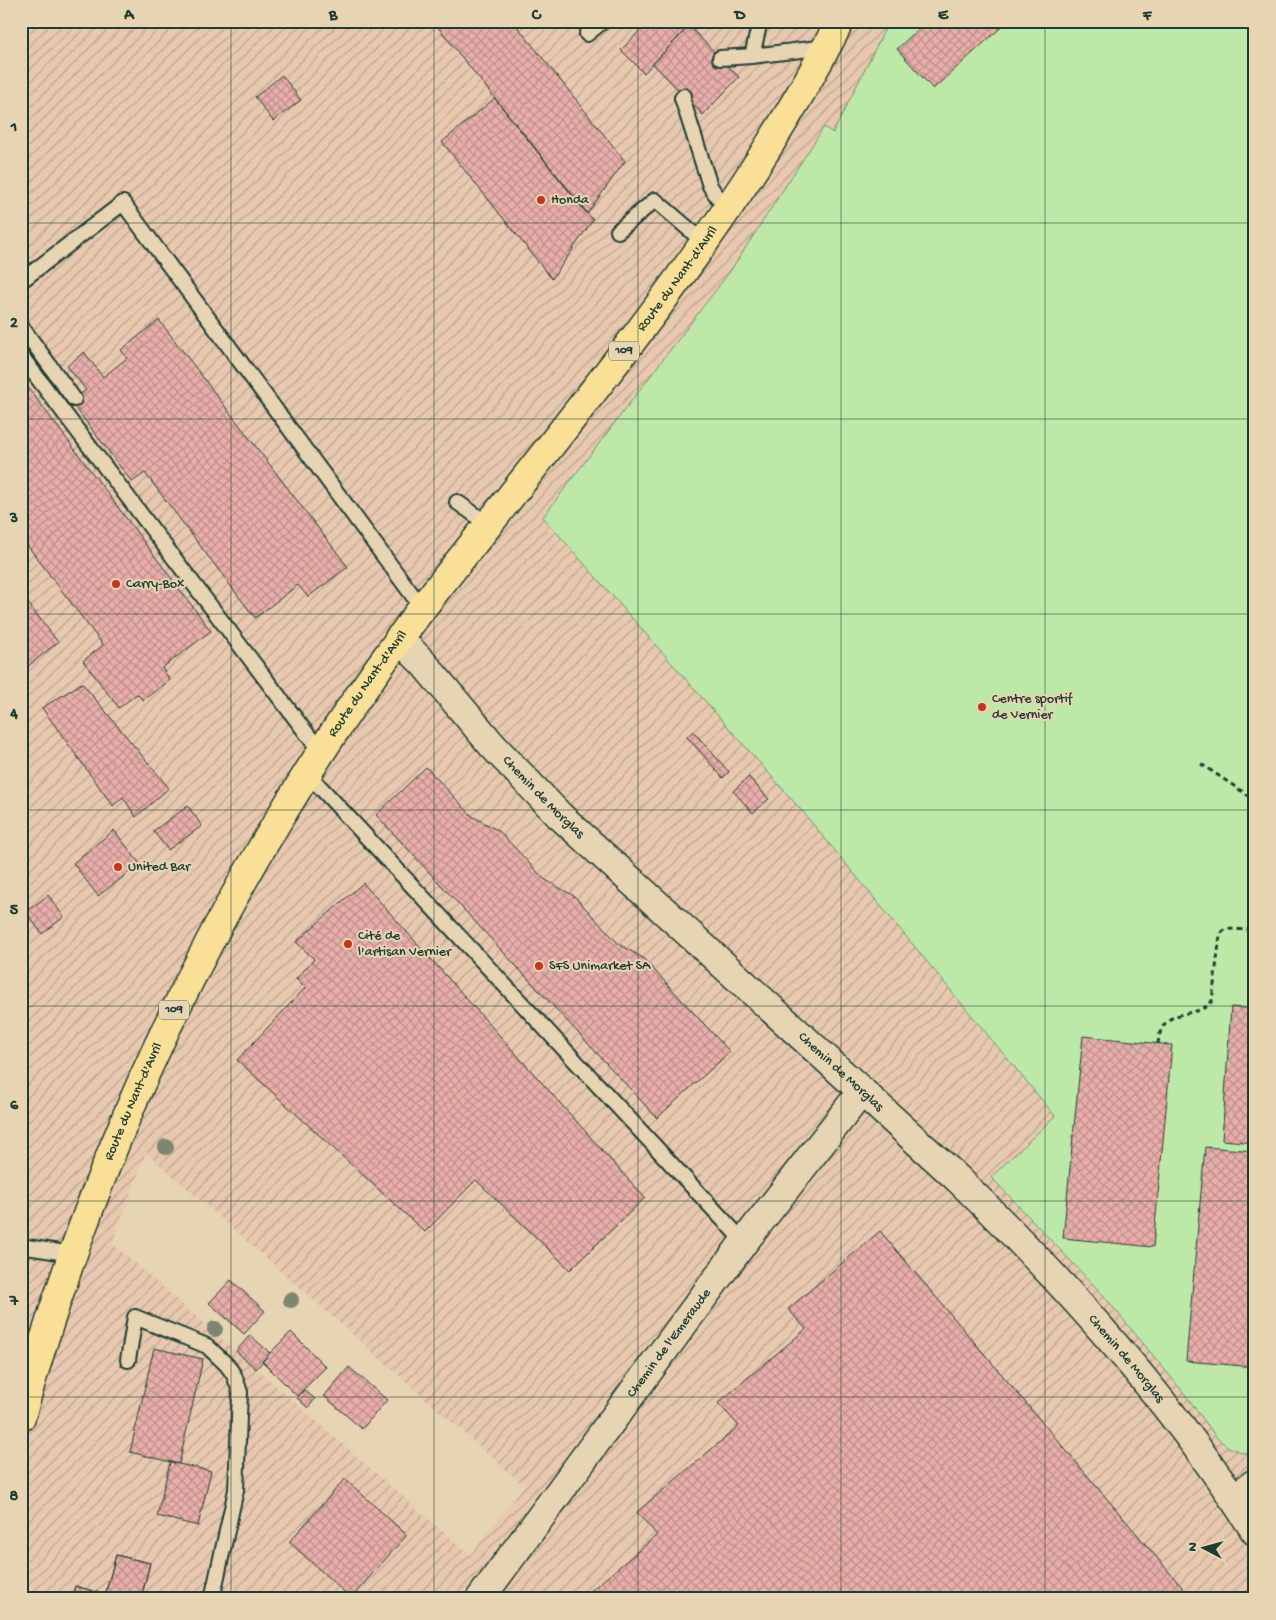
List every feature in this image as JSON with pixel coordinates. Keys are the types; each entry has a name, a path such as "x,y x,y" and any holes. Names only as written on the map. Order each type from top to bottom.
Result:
{"main road":[{"name":"Route du Nant-d'Avril","path":"21,1417 26,1380 107,1161 147,1066 180,996 227,907 313,762 399,638 638,334 705,243 753,173 789,114 840,21"}],"street":[{"name":"Chemin de Morglas","path":"399,638 424,664 498,751 559,815 957,1178 1020,1239 1244,1490 1255,1531"},
{"name":"Chemin de l'Emeraude","path":"480,1599 744,1242 862,1091"}],"lane":[{"path":"587,34 603,21"},
{"path":"752,56 760,21"},
{"path":"720,58 827,47"},
{"path":"684,96 682,98 710,186 727,211"},
{"path":"618,231 655,200 705,243"},
{"path":"21,281 123,203 422,608"},
{"path":"21,326 74,399"},
{"path":"21,356 313,762 744,1242"},
{"path":"457,502 488,524"},
{"path":"21,1253 27,1247 72,1254"},
{"path":"128,1360 135,1317 207,1346 227,1365 234,1375 240,1392 236,1490 212,1599"}],"path":[{"path":"1200,764 1255,800"},
{"path":"1158,1044 1159,1033 1165,1023 1178,1016 1210,1005 1222,931 1225,929 1255,930"}],"shaded area":[{"path":"21,21 889,21 833,133 824,127 731,270 543,517 802,811 1055,1116 991,1177 1104,1296 1184,1393 1210,1428 1243,1453 1255,1453 1255,1599 21,1599","holes":["146,1152 524,1486 470,1555 112,1243"]}],"green space":[{"name":"Centre sportif de Vernier","path":"889,21 1255,21 1255,1453 1243,1453 1228,1447 1217,1438 1184,1393 1104,1296 991,1177 1055,1116 802,811 543,517 731,270 824,127 833,133"}],"building":[{"path":"433,21 513,21 625,161 587,214"},
{"path":"649,21 694,21 644,73 621,50"},
{"path":"927,21 1008,21 933,89 897,49"},
{"path":"689,26 739,77 703,115 653,64"},
{"path":"282,75 301,100 273,121 255,97"},
{"path":"495,98 593,220 552,279 442,142"},
{"path":"159,320 348,567 308,597 298,585 255,618 145,473 132,482 71,402 86,390 67,366 84,352 103,377 127,358 121,350"},
{"name":"Carry-Box","path":"21,378 211,631 162,668 170,680 143,700 137,694 119,708 83,661 103,645 21,537"},
{"path":"21,594 58,642 21,672"},
{"path":"82,683 169,788 136,817 123,797 113,806 42,708"},
{"path":"693,731 729,772 723,778 687,737"},
{"path":"426,767 472,816 499,831 544,879 574,896 619,944 643,958 730,1052 657,1118 376,815"},
{"path":"749,777 769,799 753,813 733,791"},
{"path":"188,806 202,826 168,850 153,831"},
{"path":"114,830 140,864 98,896 73,863"},
{"path":"363,883 645,1198 570,1270 476,1180 425,1232 237,1060 305,988 296,979 314,959 296,942"},
{"path":"48,895 64,917 42,934 26,912"},
{"path":"1231,1007 1255,1009 1255,1143 1222,1140"},
{"path":"1083,1036 1172,1045 1153,1247 1063,1238"},
{"path":"1205,1147 1255,1151 1255,1367 1186,1361"},
{"path":"880,1231 1192,1599 581,1599 657,1535 637,1512 739,1426 718,1403 806,1329 788,1309"},
{"path":"231,1280 265,1311 244,1334 209,1303"},
{"path":"291,1332 326,1367 297,1396 262,1361"},
{"path":"250,1335 270,1353 256,1369 236,1351"},
{"path":"154,1348 203,1359 179,1464 130,1452"},
{"path":"349,1367 387,1400 362,1429 324,1396"},
{"path":"304,1390 315,1399 308,1408 297,1398"},
{"path":"170,1462 211,1471 198,1526 157,1516"},
{"path":"345,1479 407,1535 351,1598 289,1542"},
{"path":"116,1555 150,1563 141,1599 104,1599"},
{"path":"116,1555 150,1563 141,1599 104,1599"},
{"path":"75,1586 100,1593 98,1598 102,1599 72,1599"},
{"path":"75,1586 100,1593 98,1598 102,1599 72,1599"}],"place":[{"name":"Honda","path":"541,200"},
{"name":"Carry-Box","path":"116,584"},
{"name":"Centre sportif de Vernier","path":"982,707"},
{"name":"United Bar","path":"118,867"},
{"name":"Cité de l'artisan Vernier","path":"348,944"},
{"name":"SFS Unimarket SA","path":"539,966"}]}
